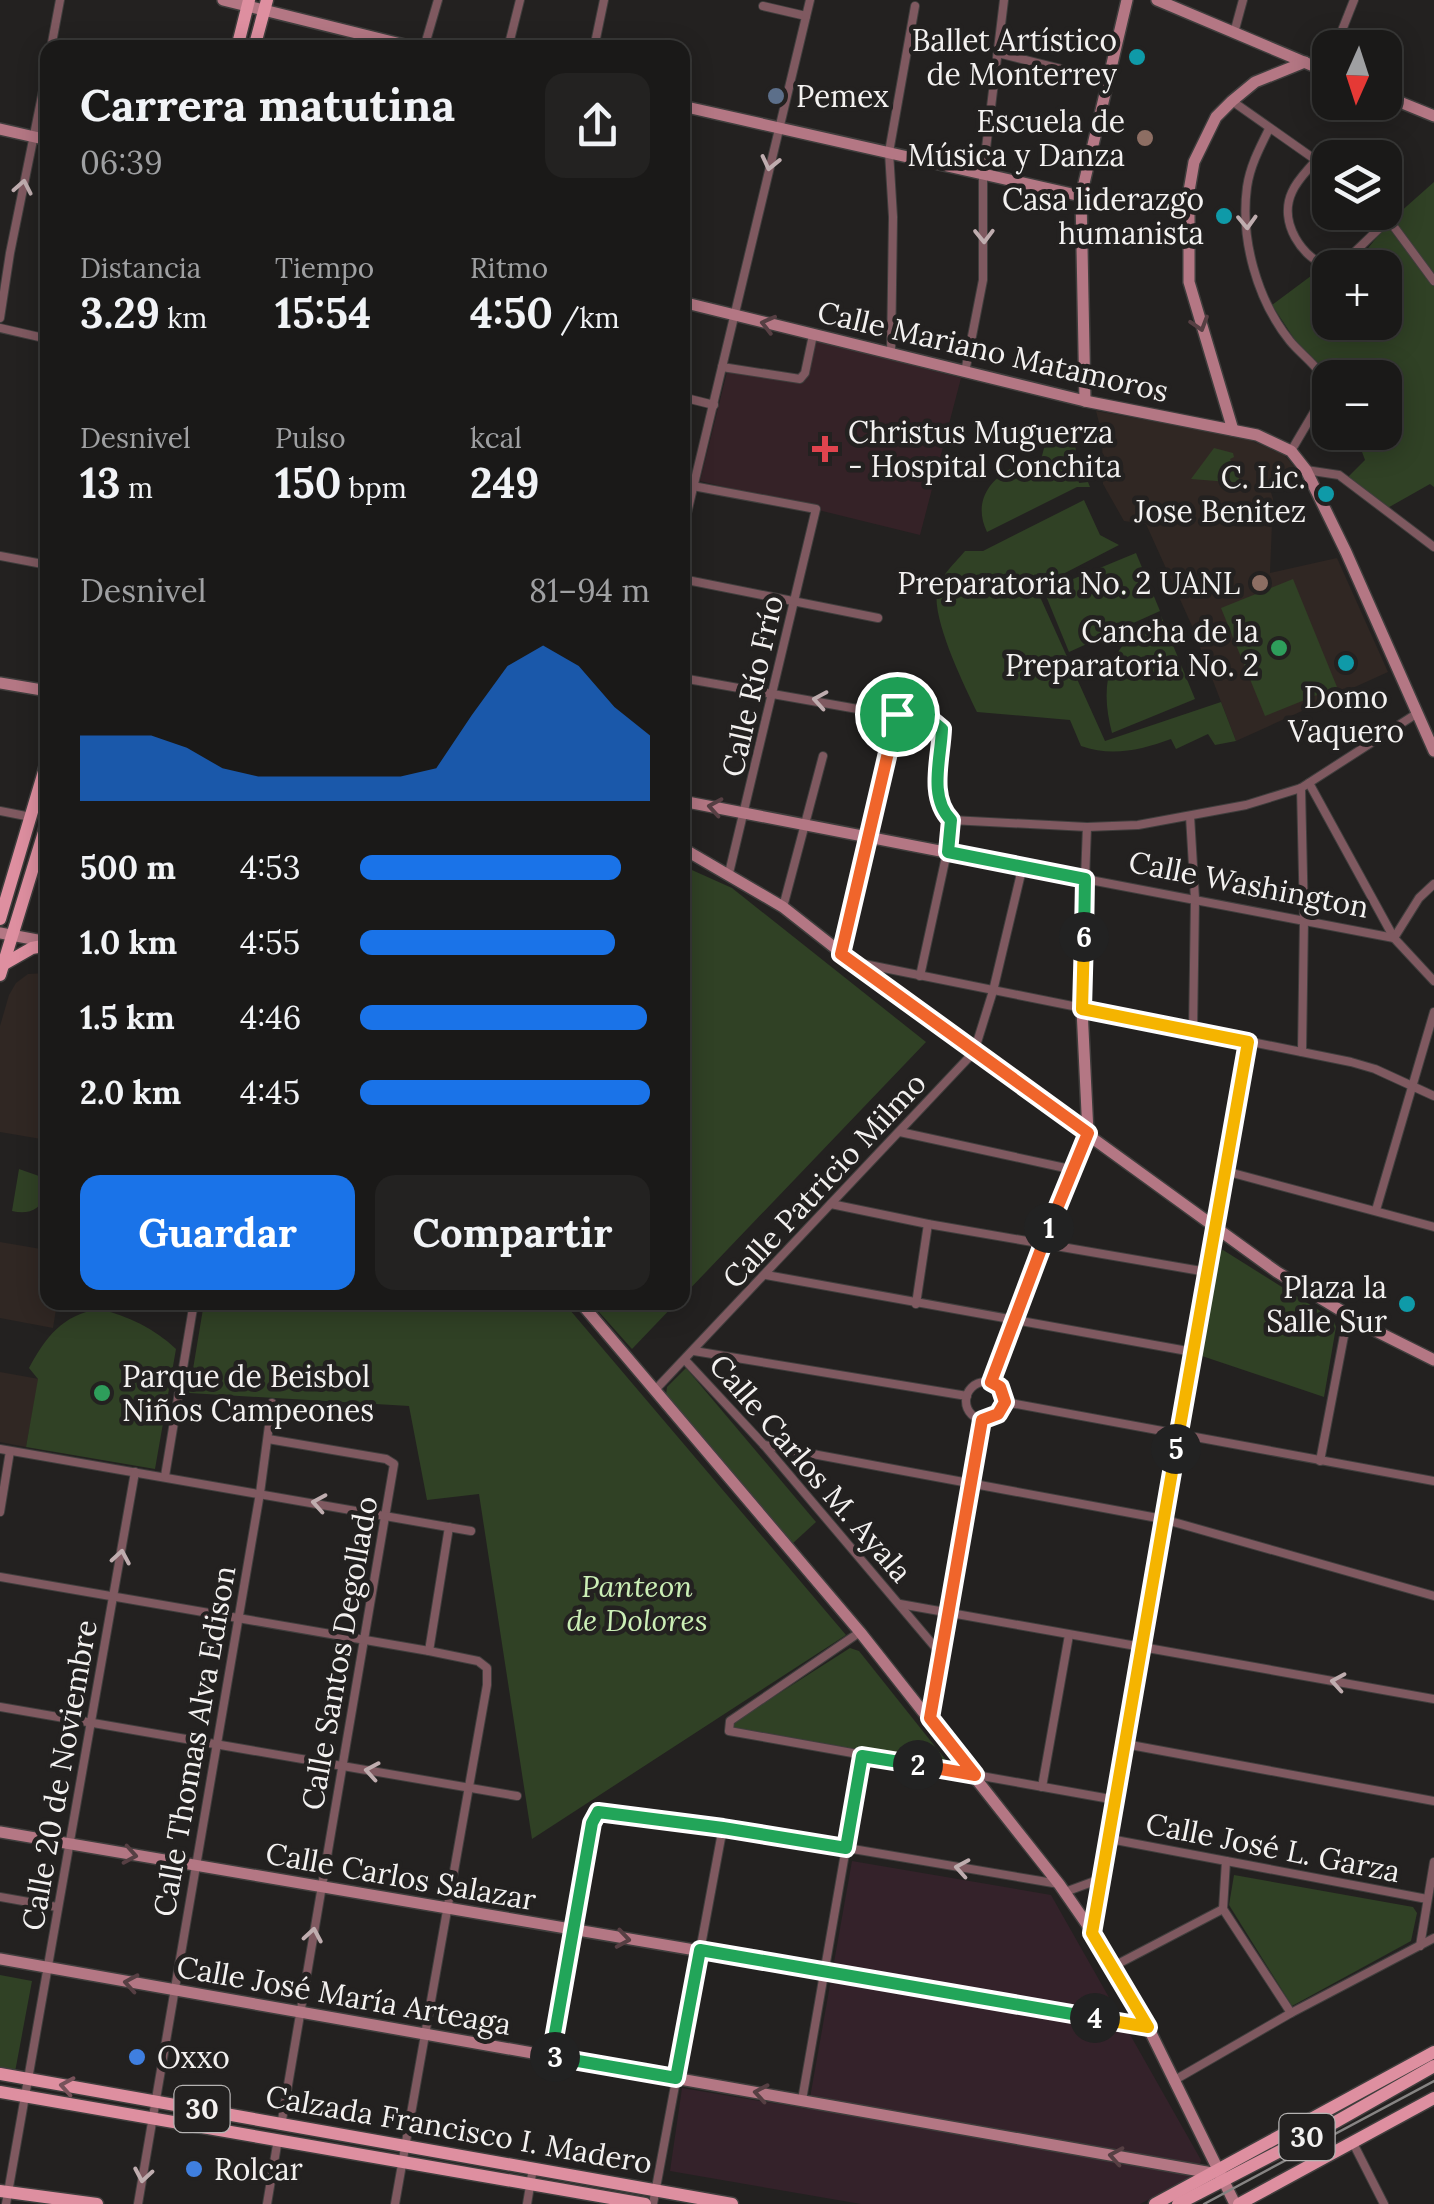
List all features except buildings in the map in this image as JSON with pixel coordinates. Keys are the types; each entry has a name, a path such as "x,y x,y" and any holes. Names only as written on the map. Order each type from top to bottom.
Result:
{"main road":[{"path":"240,40 248,4"},
{"path":"256,40 265,5"},
{"path":"0,920 40,786"},
{"path":"2,969 7,934 40,841"},
{"path":"2,969 40,946"},
{"name":"30","path":"1178,2204 1217,2175 1434,2052"},
{"name":"30","path":"1217,2175 1332,2124 1434,2066"},
{"name":"Calzada Francisco I. Madero","path":"0,2074 732,2204"},
{"name":"Calzada Francisco I. Madero","path":"0,2092 644,2204"},
{"name":"30","path":"1237,2204 1434,2098"},
{"path":"1155,2204 1217,2175"},
{"path":"5,2195 97,2204"}],"street":[{"path":"52,40 60,0"},
{"path":"223,0 265,5 391,40"},
{"path":"423,40 438,0"},
{"path":"510,40 520,0"},
{"path":"596,40 604,0"},
{"path":"690,502 810,0"},
{"path":"965,372 985,267 983,172 1004,0"},
{"path":"1085,401 1081,196 1127,0"},
{"path":"1157,0 1312,64"},
{"path":"1234,33 1242,0"},
{"path":"1343,30 1354,0"},
{"path":"763,6 806,16"},
{"path":"891,354 893,218 889,152 915,6"},
{"path":"998,53 1109,81"},
{"path":"1233,430 1194,304 1187,254 1194,162 1216,118 1232,101 1255,82 1305,62"},
{"path":"1232,101 1312,157"},
{"path":"1402,103 1434,116"},
{"path":"0,318 5,252 40,107"},
{"path":"690,108 1081,196"},
{"path":"0,129 40,138"},
{"path":"1269,129 1247,184 1247,236 1252,260 1269,310 1292,344 1323,376 1327,390 1291,451 1306,470 1346,552 1434,752"},
{"path":"1312,165 1292,190 1289,213 1297,243 1312,257"},
{"path":"1353,250 1372,230"},
{"path":"1396,230 1434,281"},
{"name":"Calle Mariano Matamoros","path":"690,304 1085,401 1256,435 1291,451"},
{"path":"0,328 40,337"},
{"path":"722,366 800,378 805,373 813,335"},
{"path":"690,398 714,405"},
{"path":"1306,470 1339,475 1434,548"},
{"path":"690,485 694,486"},
{"name":"Calle Río Frío","path":"694,486 816,510 729,873"},
{"path":"0,556 40,564"},
{"path":"690,581 878,618"},
{"path":"690,679 930,719 940,726 942,735 939,798 942,810 951,820 1087,827 1190,816 1246,805 1305,786 1416,714"},
{"path":"0,683 40,690"},
{"path":"841,954 897,714"},
{"path":"783,908 823,756"},
{"path":"1302,1052 1305,786"},
{"path":"1305,786 1394,938 1434,981"},
{"name":"Calle Washington","path":"690,802 1394,938"},
{"path":"0,811 31,817"},
{"path":"1190,816 1195,899 1193,1031"},
{"path":"920,976 948,852 951,820"},
{"path":"991,1382 1070,1169 1088,1133 1082,1009 1087,827"},
{"path":"690,852 783,908 1276,1272 1434,1360"},
{"name":"Calle Patricio Milmo","path":"655,1390 974,1052 994,991 1023,865"},
{"path":"1394,938 1419,898 1434,884"},
{"path":"7,934 40,942"},
{"path":"854,962 1376,1069 1434,1096"},
{"path":"1376,1210 1434,1012"},
{"path":"1092,1933 1248,1042"},
{"path":"1062,1116 1075,1116 1086,1109"},
{"path":"900,1132 1070,1169"},
{"path":"1226,1171 1434,1226"},
{"path":"831,1204 1207,1272"},
{"path":"916,1304 928,1224"},
{"path":"766,1275 1193,1352"},
{"path":"164,1476 193,1310"},
{"path":"587,1310 860,1632 1062,1888 1148,2027 1217,2175 1237,2204"},
{"path":"1320,1461 1348,1315"},
{"path":"694,1351 967,1396"},
{"name":"Calle Carlos M. Ayala","path":"685,1360 764,1445 940,1654"},
{"path":"991,1382 1000,1387 1005,1402 998,1414 982,1420 970,1414 967,1396 973,1385 991,1382"},
{"path":"1005,1402 1434,1481"},
{"name":"Calle Thomas Alva Edison","path":"138,2204 272,1403"},
{"path":"930,1718 982,1420"},
{"name":"Calle Santos Degollado","path":"267,2204 394,1464 386,1459 268,1439"},
{"path":"764,1445 1164,1518 1434,1596"},
{"path":"0,1449 471,1531"},
{"path":"0,1512 10,1451"},
{"name":"Calle 20 de Noviembre","path":"5,2195 136,1472"},
{"path":"428,1651 449,1527"},
{"path":"0,1576 428,1651 478,1661 487,1668 395,2204"},
{"path":"900,1604 1434,1699"},
{"path":"860,1632 730,1720 727,1727 732,1734 1116,1800"},
{"path":"1042,1787 1069,1635"},
{"path":"0,1706 516,1796"},
{"path":"1125,1744 1434,1800"},
{"path":"802,2100 862,1756"},
{"path":"551,2056 594,1816 605,1811 846,1848 1062,1888 1103,1878"},
{"path":"653,2204 723,1828"},
{"name":"Calle Carlos Salazar","path":"0,1832 1148,2027"},
{"name":"Calle José L. Garza","path":"1110,1839 1428,1899"},
{"path":"1226,1860 1223,1909 1291,2013"},
{"path":"1420,1946 1434,1862"},
{"path":"0,1897 57,1907"},
{"path":"1112,1967 1223,1909"},
{"path":"1173,2081 1434,1938"},
{"name":"Calle José María Arteaga","path":"0,1959 1217,2175"},
{"path":"1352,2143 1384,2204"},
{"path":"527,2204 533,2168"}],"shaded area":[{"name":"Christus Muguerza - Hospital Conchita","path":"813,340 961,378 920,535 700,481 728,368 802,384"},
{"name":"Preparatoria No. 2 UANL","path":"1096,411 1245,438 1284,455 1299,472 1270,489 1270,573 1337,558 1388,672 1236,741 1192,626 1146,524 1124,521 1103,484 1102,434"},
{"path":"40,973 40,1139 0,1132 0,1026 9,995 28,974"},
{"path":"0,1242 40,1249 40,1310 56,1310 53,1328 0,1318"},
{"path":"0,1372 39,1379 26,1447 0,1442"},
{"path":"852,1861 1051,1895 1201,2160 1197,2175 1140,2204 861,2204 670,2171 682,2088 808,2109"}],"green space":[{"path":"1434,182 1434,487 1430,484 1384,510 1348,477 1365,460 1361,450 1402,450 1402,360 1312,360 1272,305 1312,275 1312,340 1402,340 1402,250 1367,250 1383,230 1402,230 1402,210"},
{"path":"1049,429 1074,432 1079,483 1088,482 1090,487 1077,487 987,532 982,504 989,488 1010,469 1037,475"},
{"path":"1214,448 1233,453 1230,459 1241,483 1191,479"},
{"path":"1084,500 1100,535 1119,545 1036,588 1105,741 1221,702 1236,741 1215,745 1208,734 1176,749 1171,739 1138,749 1104,751 1081,746 1070,720 977,712 939,618 937,591 941,580 965,551 983,551"},
{"path":"1136,553 1160,611 1069,652 1044,591"},
{"name":"Cancha de la Preparatoria No. 2","path":"1293,579 1337,687 1265,716 1221,608"},
{"path":"1161,616 1195,699 1112,733 1107,696 1112,664 1130,637"},
{"path":"690,869 732,888 926,1042 690,1289"},
{"path":"19,1169 39,1176 40,1205 28,1212 12,1211"},
{"path":"1223,1250 1333,1319 1336,1327 1324,1397 1199,1355 1216,1253"},
{"name":"Parque de Beisbol Niños Campeones","path":"102,1310 120,1315 159,1335 176,1349 155,1469 26,1447 38,1379 29,1368 56,1329 86,1312"},
{"name":"Panteon de Dolores","path":"203,1310 570,1310 846,1635 532,1839 479,1494 427,1500 409,1406 189,1393"},
{"path":"597,1310 669,1310 632,1349"},
{"path":"686,1368 816,1522 792,1544 666,1395 667,1387"},
{"path":"850,1648 859,1651 953,1769 732,1734 731,1724"},
{"path":"1234,1875 1413,1907 1417,1913 1411,1941 1292,2006 1229,1905"},
{"path":"0,1975 32,1981 15,2072 0,2070"}],"railway":[{"path":"1204,2204 1434,2081"}],"place":[{"name":"Ballet Artístico de Monterrey","path":"1137,57"},
{"name":"Pemex","path":"776,96"},
{"name":"Escuela de Música y Danza","path":"1145,138"},
{"name":"Casa liderazgo humanista","path":"1224,216"},
{"name":"Christus Muguerza - Hospital Conchita","path":"825,449"},
{"name":"C. Lic. Jose Benitez","path":"1326,494"},
{"name":"Preparatoria No. 2 UANL","path":"1260,583"},
{"name":"Cancha de la Preparatoria No. 2","path":"1279,648"},
{"name":"Domo Vaquero","path":"1346,663"},
{"name":"Plaza la Salle Sur","path":"1407,1304"},
{"name":"Parque de Beisbol Niños Campeones","path":"102,1393"},
{"name":"Oxxo","path":"137,2057"},
{"name":"Rolcar","path":"194,2169"}],"route":[{"path":"897,714 930,719 942,729 939,798 942,810 951,820 948,852 1085,879 1082,1009 1248,1042 1092,1933 1148,2027 700,1950 676,2078 551,2056 592,1823 598,1812 846,1848 862,1756 975,1775 930,1718 940,1654 982,1420 998,1414 1005,1402 1005,1394 991,1382 1070,1169 1088,1133 841,954 897,714"}]}
